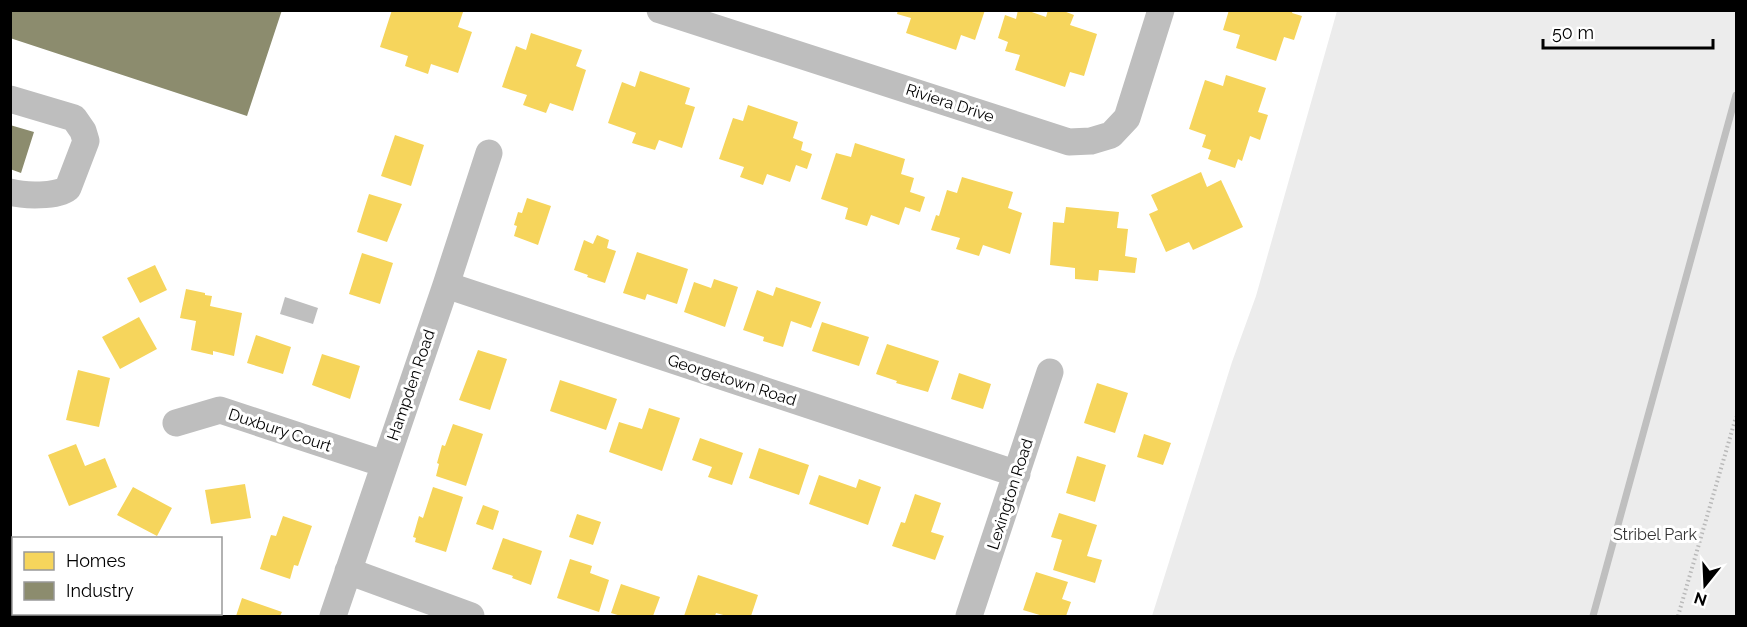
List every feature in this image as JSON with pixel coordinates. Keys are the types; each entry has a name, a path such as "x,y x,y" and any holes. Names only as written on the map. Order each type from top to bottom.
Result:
{"street":[{"name":"Riviera Drive","path":"660,10 1070,142 1091,141 1111,135 1127,118 1161,10"},
{"path":"10,99 74,118 83,131 86,141 68,188 62,192 20,195 10,192"},
{"name":"Hampden Road","path":"333,616 489,153"},
{"name":"Georgetown Road","path":"446,285 1017,474"},
{"name":"Lexington Road","path":"969,616 1050,372"},
{"name":"Duxbury Court","path":"176,423 220,410 384,464"},
{"path":"348,571 471,616"}],"path":[{"path":"1678,616 1737,417"}],"green space":[{"name":"Stribel Park","path":"1337,11 1736,11 1736,616 1152,616 1232,362 1256,296"}],"shaded area":[{"path":"285,297 318,308 313,324 280,314"}],"building: Homes":[{"path":"392,10 463,12 458,27 472,32 458,73 431,64 428,74 405,66 408,56 380,47"},
{"path":"898,10 985,10 975,40 961,35 956,50 906,33 911,18 897,14"},
{"path":"1018,10 1026,10 1046,17 1048,10 1061,10 1074,15 1070,25 1097,34 1084,76 1070,72 1065,87 1015,70 1020,55 1005,51 1008,42 998,38 1005,15 1016,19"},
{"path":"1229,10 1293,10 1292,13 1302,16 1294,40 1284,37 1276,61 1236,48 1240,35 1223,30"},
{"path":"531,33 582,50 576,66 586,70 573,111 550,103 546,113 523,105 527,95 502,87 516,46 526,50"},
{"path":"640,71 690,88 685,104 695,107 682,148 659,140 655,150 632,143 636,133 608,123 622,82 635,87"},
{"path":"1226,75 1266,88 1258,112 1268,115 1260,140 1250,136 1242,161 1238,159 1235,168 1208,159 1211,150 1202,147 1206,135 1189,129 1205,80 1223,86"},
{"path":"748,105 798,122 793,138 803,142 801,150 812,154 807,169 796,165 790,182 767,174 763,185 740,177 744,167 719,159 733,118 743,121"},
{"path":"395,135 424,145 411,186 381,176"},
{"path":"855,143 905,159 901,174 914,178 910,192 925,197 920,212 905,207 899,225 871,215 867,226 845,219 848,208 821,199 836,153 851,157"},
{"path":"1201,172 1207,187 1221,180 1243,227 1193,250 1189,242 1166,252 1149,214 1158,210 1151,195"},
{"path":"962,177 1013,192 1008,208 1022,213 1010,254 983,245 979,256 956,249 960,238 931,230 936,215 939,216 947,190 957,193"},
{"path":"369,194 402,204 387,242 357,232"},
{"path":"527,198 551,206 538,245 514,236 517,226 514,225 518,212 522,213"},
{"path":"1066,207 1119,212 1117,228 1128,229 1125,256 1137,258 1135,273 1099,270 1098,281 1075,279 1075,268 1050,265 1053,222 1064,223"},
{"path":"597,235 609,240 607,248 616,251 605,283 574,270 584,240 593,244"},
{"path":"637,252 688,269 677,304 647,294 645,300 623,293"},
{"path":"362,253 393,263 380,304 349,294"},
{"path":"155,265 167,290 140,303 127,278"},
{"path":"714,279 738,287 725,327 684,312 694,282 711,288"},
{"path":"776,287 821,302 811,328 791,321 783,347 763,341 764,337 743,330 757,290 773,296"},
{"path":"186,289 212,296 210,306 242,313 234,356 213,351 213,355 191,350 196,321 180,318"},
{"path":"139,317 157,349 120,369 102,337"},
{"path":"822,322 869,337 859,366 812,351"},
{"path":"256,335 291,347 283,374 247,363"},
{"path":"887,344 939,361 928,392 896,383 897,381 876,374"},
{"path":"478,350 507,359 490,410 459,400"},
{"path":"322,354 360,366 350,399 312,385"},
{"path":"78,370 110,378 99,427 66,420"},
{"path":"959,373 991,384 983,409 951,399"},
{"path":"560,380 617,399 606,430 550,411"},
{"path":"1097,383 1128,393 1115,433 1084,423"},
{"path":"649,408 680,418 662,471 609,452 619,422 642,429"},
{"path":"453,424 483,434 466,486 436,476 442,445 445,446"},
{"path":"1144,434 1171,443 1163,465 1137,457"},
{"path":"700,438 743,453 732,485 708,477 712,467 692,460"},
{"path":"76,444 85,466 105,458 117,487 69,506 48,455"},
{"path":"759,448 809,465 799,495 749,478"},
{"path":"1077,456 1106,465 1095,502 1066,493"},
{"path":"819,475 856,488 859,479 881,487 868,525 809,504"},
{"path":"245,484 251,518 211,524 205,490"},
{"path":"133,487 172,508 157,536 117,515"},
{"path":"433,487 463,497 446,552 415,542 416,538 413,537 419,516 423,518"},
{"path":"915,494 941,503 931,532 944,536 935,560 892,546 901,522 905,523"},
{"path":"483,505 499,511 493,530 476,524"},
{"path":"1059,513 1097,525 1087,556 1102,560 1095,583 1053,570 1062,540 1051,537"},
{"path":"577,514 601,522 593,545 569,537"},
{"path":"283,516 312,526 298,566 294,565 290,579 260,569 271,535 276,536"},
{"path":"503,538 542,551 531,585 492,569"},
{"path":"570,559 592,566 590,573 609,580 599,612 557,598"},
{"path":"1036,572 1068,582 1062,599 1071,602 1066,616 1043,616 1023,610"},
{"path":"698,575 758,595 751,616 727,616 716,613 715,616 684,616"},
{"path":"621,584 660,597 653,616 621,616 611,613"},
{"path":"242,598 282,612 280,616 236,616"}],"building: Industry":[{"path":"10,10 282,10 247,116 10,38"},
{"path":"10,125 34,132 21,173 10,169"}],"waterway":[{"path":"1593,616 1736,95"}]}
